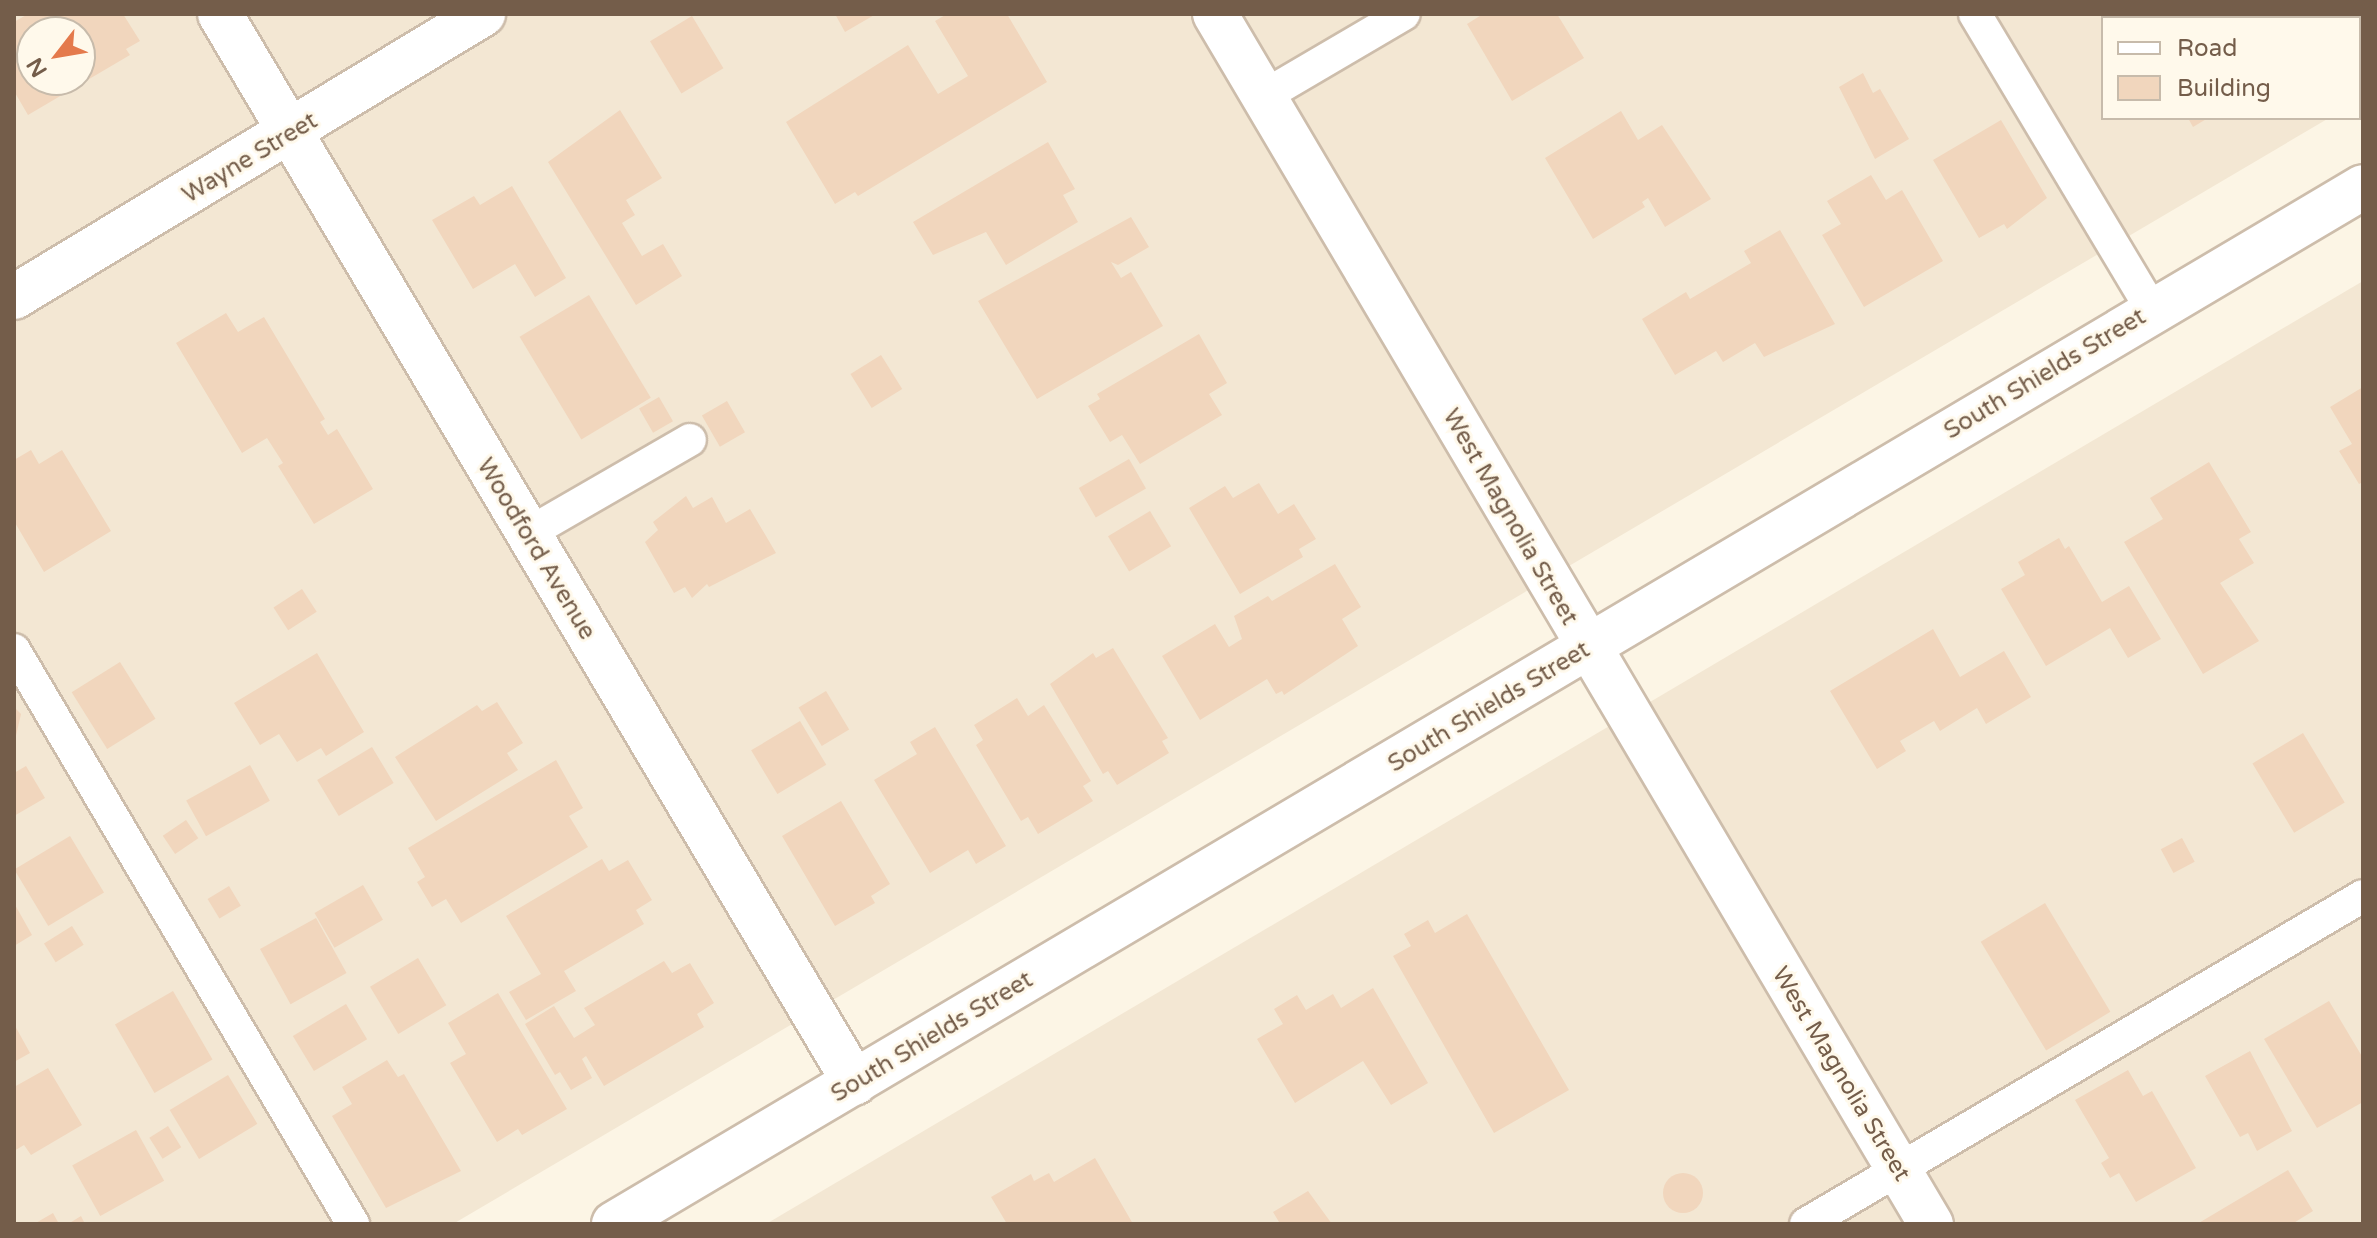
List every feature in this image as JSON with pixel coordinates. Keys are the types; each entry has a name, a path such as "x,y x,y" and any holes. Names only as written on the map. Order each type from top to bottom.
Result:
{"street":[{"name":"Woodford Avenue","path":"220,14 855,1083"},
{"name":"Wayne Street","path":"14,297 291,135 483,14"},
{"name":"West Magnolia Street","path":"1215,14 1587,649 1931,1224"},
{"name":"South Shields Street","path":"614,1224 2363,187"}],"lane":[{"path":"1264,96 1404,14"},
{"path":"1975,14 2152,310"},
{"path":"527,534 690,440"},
{"path":"14,650 353,1224"},
{"path":"1806,1224 2363,896"}],"shaded area":[{"path":"14,14 2363,14 2361,99 2361,16 2101,16 2101,120 2326,120 453,1224 14,1224"},
{"path":"2363,281 2363,1224 766,1224"}],"building":[{"path":"123,14 140,41 126,49 130,55 96,75 96,16 24,16"},
{"path":"835,14 876,14 845,32"},
{"path":"947,14 1007,14 1047,82 858,196 855,192 835,204 786,122 908,45 938,94 968,76 935,21"},
{"path":"1483,14 1557,14 1584,58 1512,101 1467,24"},
{"path":"2153,14 2302,14 2302,16"},
{"path":"692,16 723,68 681,94 650,41"},
{"path":"16,21 16,94 14,22"},
{"path":"1863,73 1873,93 1880,89 1909,139 1875,159 1839,87"},
{"path":"17,96 60,96 28,115"},
{"path":"620,110 662,178 626,200 635,215 622,223 642,256 663,244 682,276 636,305 548,162"},
{"path":"1621,111 1638,140 1662,125 1711,199 1665,227 1648,198 1642,202 1645,207 1593,239 1545,158"},
{"path":"2001,120 2047,198 2007,229 2004,224 1979,238 1933,160"},
{"path":"2189,120 2205,120 2193,127"},
{"path":"1048,142 1075,189 1063,195 1078,222 1006,265 986,232 933,255 913,222"},
{"path":"1871,175 1886,200 1902,190 1943,261 1864,307 1822,235 1841,224 1827,201"},
{"path":"512,186 566,278 535,297 515,264 473,289 432,220 474,196 480,205"},
{"path":"1131,217 1149,247 1118,265 1111,262 1121,278 1131,272 1163,326 1037,399 978,301"},
{"path":"1780,230 1835,324 1764,357 1755,343 1723,362 1716,351 1675,375 1642,319 1686,292 1690,299 1751,263 1744,251"},
{"path":"589,295 651,398 581,440 520,337"},
{"path":"226,313 238,332 264,317 325,419 320,422 328,435 337,429 373,489 314,524 278,466 283,463 267,438 242,453 176,343"},
{"path":"1199,334 1227,383 1209,394 1222,415 1140,464 1122,435 1110,442 1088,406 1100,399 1097,394"},
{"path":"881,355 902,389 872,408 850,374"},
{"path":"2363,387 2363,482 2359,484 2339,451 2352,444 2330,407"},
{"path":"659,397 673,421 653,433 639,408"},
{"path":"727,401 745,432 720,447 702,415"},
{"path":"31,450 39,464 62,450 111,531 44,572 14,521 14,460"},
{"path":"1129,459 1146,488 1096,517 1079,488"},
{"path":"2209,462 2251,532 2239,539 2254,563 2220,583 2259,641 2203,674 2124,542 2163,519 2150,498"},
{"path":"1259,483 1278,514 1294,504 1316,539 1299,549 1303,557 1240,594 1189,508 1225,486 1233,498"},
{"path":"686,496 693,508 712,497 726,523 750,509 776,553 709,587 707,584 692,598 685,587 674,593 645,542 658,530 653,522"},
{"path":"1150,511 1171,546 1129,571 1108,536"},
{"path":"2059,538 2065,549 2069,546 2102,602 2129,586 2161,639 2128,658 2110,628 2046,666 2001,589 2025,575 2018,562"},
{"path":"1335,564 1361,607 1342,619 1358,646 1284,695 1282,691 1276,694 1267,679 1200,720 1162,656 1215,624 1229,647 1242,639 1234,616 1268,596 1272,601"},
{"path":"302,589 317,612 288,630 273,608"},
{"path":"1933,629 1960,677 2004,651 2031,697 1986,724 1977,708 1940,731 1934,721 1900,741 1906,751 1877,769 1830,691"},
{"path":"1113,648 1168,738 1162,741 1169,753 1117,785 1108,771 1103,774 1050,684 1093,653 1096,658"},
{"path":"317,653 364,732 326,756 321,748 297,762 279,734 260,745 234,703"},
{"path":"120,662 156,719 107,749 72,692"},
{"path":"826,691 849,730 822,746 799,707"},
{"path":"1017,698 1028,716 1044,705 1091,781 1083,786 1093,801 1038,834 1028,817 1021,821 976,745 983,740 974,725"},
{"path":"497,702 523,743 507,753 518,770 436,821 395,757 477,705 482,711"},
{"path":"14,707 21,714 15,740 14,739"},
{"path":"800,721 826,765 777,794 751,750"},
{"path":"935,727 1006,846 976,864 968,850 930,873 874,780 917,754 910,742"},
{"path":"2303,733 2345,802 2294,833 2252,763"},
{"path":"372,747 394,783 339,816 317,780"},
{"path":"556,760 583,808 569,816 588,847 461,923 446,899 432,907 417,882 425,877 408,848"},
{"path":"250,765 270,801 206,836 186,800"},
{"path":"26,766 45,798 14,816 14,773"},
{"path":"841,801 890,884 871,896 875,903 835,926 782,836"},
{"path":"186,820 198,838 175,854 163,836"},
{"path":"70,836 104,893 48,926 14,869"},
{"path":"2182,838 2195,862 2173,873 2161,849"},
{"path":"602,859 609,871 628,860 652,900 636,910 644,924 564,971 576,991 526,1020 509,992 541,974 506,916"},
{"path":"363,885 383,920 335,948 315,913"},
{"path":"229,886 241,906 219,919 208,899"},
{"path":"14,903 32,935 14,946"},
{"path":"2045,903 2110,1012 2046,1050 1981,942"},
{"path":"1467,914 1569,1090 1494,1133 1393,956 1411,946 1404,934 1428,920 1435,933"},
{"path":"316,918 347,973 291,1004 260,949"},
{"path":"72,926 84,945 56,962 44,943"},
{"path":"418,958 446,1005 398,1034 370,987"},
{"path":"664,961 672,973 690,963 714,1003 697,1014 704,1027 604,1086 586,1056 582,1059 592,1078 571,1090 560,1072 555,1075 525,1024 554,1006 574,1038 595,1025 584,1008"},
{"path":"1373,988 1428,1083 1391,1105 1363,1061 1295,1103 1257,1039 1283,1024 1274,1009 1297,995 1306,1010 1333,994 1341,1008"},
{"path":"173,991 212,1059 154,1093 115,1024"},
{"path":"498,993 567,1109 522,1135 518,1129 497,1142 450,1063 466,1054 448,1023"},
{"path":"2329,1001 2363,1058 2363,1102 2317,1128 2264,1039"},
{"path":"346,1004 367,1039 314,1071 293,1036"},
{"path":"14,1024 30,1053 14,1062"},
{"path":"2250,1051 2292,1131 2257,1151 2248,1133 2240,1137 2205,1076"},
{"path":"387,1060 398,1077 404,1074 461,1171 386,1208 332,1116 352,1104 342,1087"},
{"path":"48,1068 82,1125 31,1155 24,1145 14,1151 14,1087"},
{"path":"2128,1070 2143,1096 2152,1091 2196,1168 2136,1202 2119,1173 2110,1178 2101,1163 2109,1158 2075,1100"},
{"path":"228,1075 257,1124 199,1159 170,1110"},
{"path":"168,1126 181,1147 163,1159 149,1138"},
{"path":"136,1130 164,1181 100,1216 72,1165"},
{"path":"1095,1158 1133,1224 1007,1224 991,1197 1031,1174 1034,1181 1049,1173 1054,1182"},
{"path":"2288,1170 2313,1211 2292,1224 2197,1224"},
{"path":"1683,1173 1697,1179 1703,1193 1697,1207 1683,1213 1669,1207 1663,1193 1669,1179"},
{"path":"1308,1191 1332,1224 1275,1224 1279,1222 1273,1212"},
{"path":"53,1213 59,1224 34,1224"},
{"path":"81,1216 85,1224 68,1224"}]}
